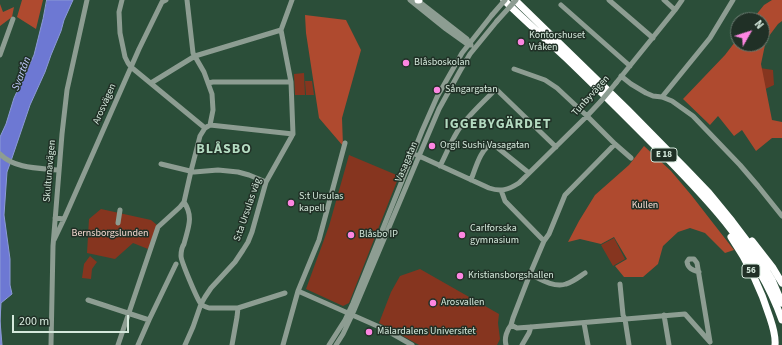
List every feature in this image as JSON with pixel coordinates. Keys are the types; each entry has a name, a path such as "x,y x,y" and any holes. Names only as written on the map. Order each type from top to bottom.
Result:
{"highway":[{"name":"E 18","path":"501,0 515,10"},
{"name":"E 18","path":"505,0 689,180 742,245 757,267 774,300 782,320"},
{"name":"E 18","path":"515,0 628,110 709,193 747,240 763,266 782,303"},
{"name":"E 18","path":"521,0 527,12"},
{"name":"56","path":"716,212 717,217 740,250 758,286 775,336 775,345"},
{"name":"56","path":"732,221 737,222 782,283"}],"street":[{"name":"Skultunavägen","path":"52,345 53,243 58,170 67,90 87,0"},
{"path":"122,0 119,12 120,33 125,57 131,67 151,83 208,126 293,134 291,82 281,30 292,0"},
{"name":"Arosvägen","path":"53,243 131,67 158,9 162,2 166,0"},
{"path":"118,345 158,227 180,208 184,202 200,136 208,126 213,110 212,94 200,63 193,53 187,0"},
{"path":"410,0 418,1 467,39 469,44"},
{"name":"Vasagatan","path":"329,345 350,314 353,302 422,131 437,98 462,53 505,0"},
{"name":"Vasagatan","path":"336,345 343,334 350,314 440,109 474,48 515,0"},
{"path":"609,0 653,38"},
{"path":"664,0 675,10"},
{"name":"Tunbyvägen","path":"501,190 511,188 519,183 587,116 653,38 682,0"},
{"path":"662,97 710,38 734,0"},
{"path":"418,1 455,35 474,48"},
{"path":"560,5 630,66"},
{"path":"0,55 13,19"},
{"path":"461,34 468,36 481,28"},
{"path":"151,83 195,56 281,30"},
{"path":"455,35 462,44 462,53"},
{"path":"514,69 531,74 552,84 631,158"},
{"path":"621,76 646,94 662,97 672,101 693,116 740,165 782,216"},
{"path":"208,83 291,82"},
{"path":"440,166 461,126 477,107 496,89 556,146"},
{"name":"S:ta Ursulas väg","path":"186,345 201,304 211,288 235,262 248,242 266,182 293,134"},
{"path":"283,345 298,291 319,240 345,143"},
{"path":"471,180 479,159 489,144 493,144 529,173"},
{"path":"506,345 505,342 508,329 544,241 549,234 565,195 616,144"},
{"path":"0,154 14,164 21,166 58,170"},
{"path":"413,154 489,188 501,190 505,201 544,241"},
{"path":"161,164 191,171 218,170 238,172 266,182"},
{"path":"184,202 189,210 189,224 181,252 181,260 201,304 209,308 238,308 285,293"},
{"path":"118,223 120,210"},
{"path":"55,218 64,219"},
{"path":"138,345 176,264"},
{"path":"699,272 710,344"},
{"path":"530,274 554,284 561,285 568,284 585,273"},
{"path":"620,284 623,315 629,345"},
{"path":"298,291 384,329 412,345"},
{"path":"88,300 149,320"},
{"path":"232,345 238,308"},
{"path":"511,324 517,328 685,314 710,344"},
{"path":"664,315 669,345"},
{"path":"584,322 588,345"},
{"path":"522,345 529,334 531,327"}],"green space":[{"path":"22,0 43,0 36,29 17,17"},
{"path":"772,0 782,0 782,21 770,35 770,12 758,12 764,5"},
{"path":"0,4 3,12 14,7 12,17 0,26"},
{"path":"305,15 346,20 361,50 342,118 343,146 319,118 306,33"},
{"path":"730,48 730,52 764,52 761,64 772,120 782,122 782,138 772,138 756,151 742,130 734,136 718,116 710,125 683,99"},
{"path":"760,68 773,70 774,85 761,91"},
{"path":"304,73 305,95 295,95 294,74"},
{"path":"305,81 312,81 314,95 306,95"},
{"name":"Kullen","path":"644,146 671,171 734,250 725,253 705,233 690,228 678,232 663,246 658,264 643,277 624,277 615,266 627,259 614,237 601,244 580,239 568,242 595,195 629,165"},
{"name":"Blåsbo IP","path":"349,155 399,176 349,303 343,306 306,289 329,226"},
{"name":"Bernsborgslunden","path":"101,209 151,220 157,225 148,249 133,243 115,259 87,253 89,219"},
{"path":"614,238 625,259 613,266 601,245"},
{"path":"90,256 97,262 92,269 91,279 82,278 84,264"},
{"name":"Arosvallen","path":"420,269 499,314 498,323 500,339 497,345 419,345 379,323 391,292 400,276"}],"water":[{"path":"47,0 73,0 45,72 30,105 7,172 4,215 10,259 10,285 12,294 1,303 0,321 0,137 6,124 14,98 34,55"},
{"path":"0,321 2,345 0,345"}],"place":[{"name":"Kontorshuset Vråken","path":"521,42"},
{"name":"Blåsboskolan","path":"406,63"},
{"name":"Sångargatan","path":"437,90"},
{"name":"Orgil Sushi Vasagatan","path":"432,146"},
{"name":"S:t Ursulas kapell","path":"291,203"},
{"name":"Blåsbo IP","path":"351,235"},
{"name":"Carlforsska gymnasium","path":"462,235"},
{"name":"Kristiansborgshallen","path":"460,276"},
{"name":"Arosvallen","path":"433,303"},
{"name":"Mälardalens Universitet","path":"369,332"}],"district":[{"name":"IGGEBYGÄRDET","path":"498,125"},
{"name":"BLÅSBO","path":"224,150"}],"water label":[{"name":"Svartån","path":"22,74"}]}
